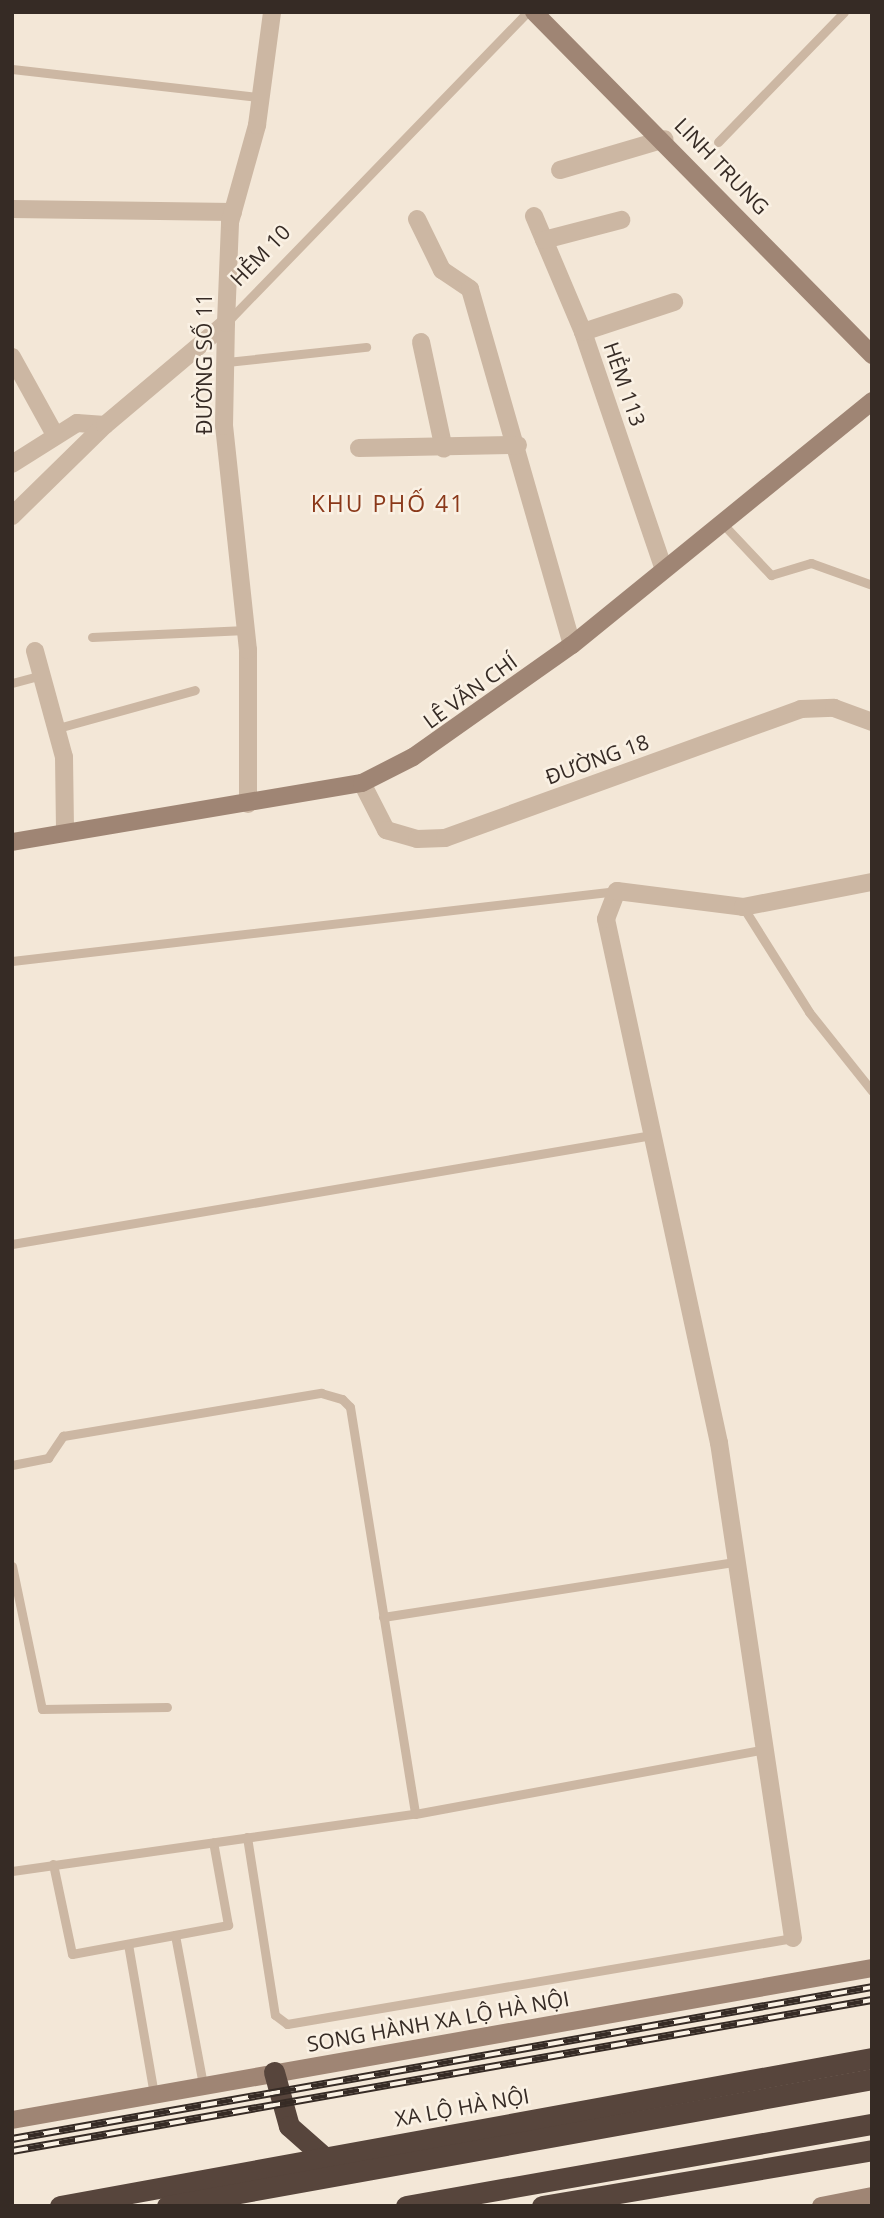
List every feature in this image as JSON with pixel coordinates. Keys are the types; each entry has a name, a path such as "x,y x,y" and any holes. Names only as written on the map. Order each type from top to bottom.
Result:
{"highway":[{"name":"XA LỘ HÀ NỘI","path":"60,2206 872,2058"},
{"path":"274,2072 289,2126 324,2157"},
{"path":"167,2206 872,2079"},
{"path":"406,2206 872,2124"},
{"path":"542,2206 872,2150"}],"main road":[{"name":"LINH TRUNG","path":"534,12 665,139 872,355"},
{"name":"LÊ VĂN CHÍ","path":"12,842 362,783 451,736 572,645 719,521 872,401"},
{"name":"SONG HÀNH XA LỘ HÀ NỘI","path":"12,2120 872,1968"},
{"path":"821,2206 872,2196"}],"street":[{"name":"ĐƯỜNG SỐ 11","path":"248,804 246,630 224,426 226,323 233,212 257,125 257,97 272,12"},
{"path":"560,170 665,139"},
{"path":"12,209 233,212"},
{"name":"HẺM 113","path":"534,216 583,332 664,570"},
{"path":"417,219 442,270 470,289 518,445 572,645"},
{"path":"544,240 621,220"},
{"path":"583,332 674,302"},
{"name":"HẺM 10","path":"15,506 105,425 226,323"},
{"path":"421,342 444,449"},
{"path":"12,357 55,435"},
{"path":"12,464 77,423 105,425"},
{"path":"359,448 444,449 518,445"},
{"path":"36,651 58,728 65,832"},
{"name":"ĐƯỜNG 18","path":"362,783 386,830 417,839 445,838 801,709 834,708 872,722"},
{"path":"793,1938 761,1750 719,1443 606,919 617,891 743,907 872,882"}],"lane":[{"name":"HẺM 10","path":"226,323 527,12"},
{"path":"718,142 845,12"},
{"path":"12,69 257,97"},
{"path":"227,362 366,346"},
{"path":"719,521 771,575 811,564 872,585"},
{"path":"92,637 246,630"},
{"path":"12,683 42,675"},
{"path":"58,728 195,690"},
{"path":"12,961 617,891"},
{"path":"743,907 808,1012 872,1091"},
{"path":"12,1244 652,1135"},
{"path":"12,1465 48,1458 63,1436 333,1394 350,1407 415,1814"},
{"path":"383,1616 735,1562"},
{"path":"12,1566 42,1709 167,1707"},
{"path":"12,1871 415,1814 761,1750"},
{"path":"247,1837 275,2015 287,2024 793,1938"},
{"path":"52,1864 72,1955 228,1925 214,1842"},
{"path":"176,1935 203,2085"},
{"path":"128,1944 154,2094"}],"railway":[{"path":"12,2139 872,1987"},
{"path":"12,2151 872,2000"}],"district":[{"name":"KHU PHỐ 41","path":"388,503"}]}
